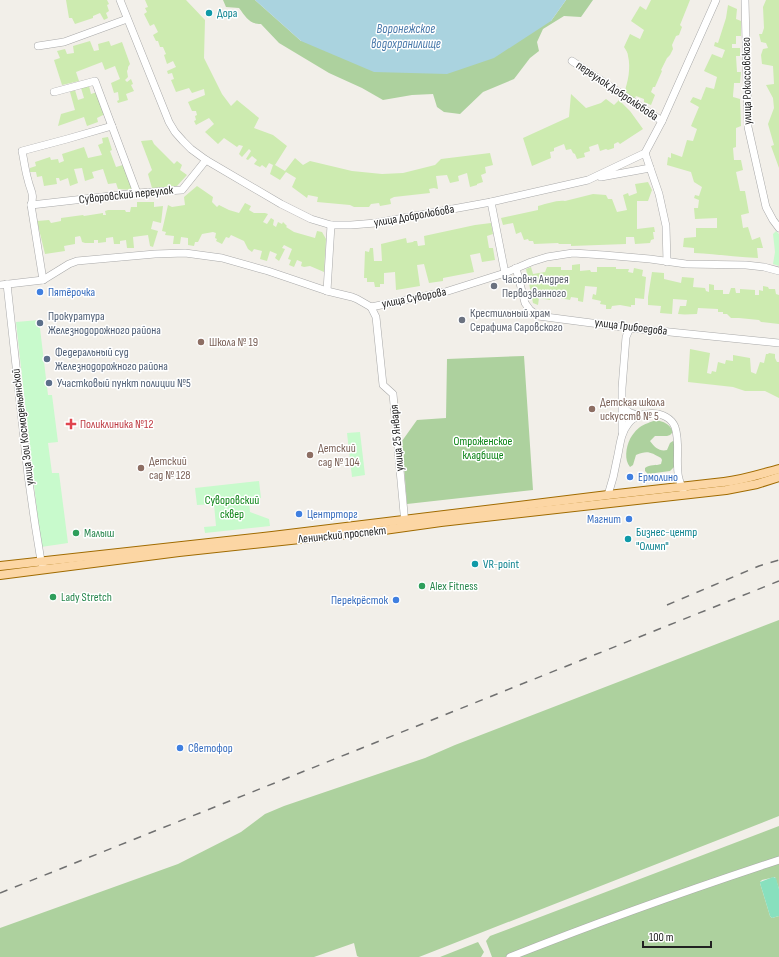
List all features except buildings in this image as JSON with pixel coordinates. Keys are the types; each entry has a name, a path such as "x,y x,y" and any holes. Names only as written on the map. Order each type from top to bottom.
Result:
{"main road":[{"name":"Ленинский проспект","path":"0,566 43,565 405,524 608,494 738,480 779,469"},
{"name":"Ленинский проспект","path":"405,524 441,522 726,490 757,484 779,477"},
{"path":"593,505 598,502 608,500 608,494"},
{"name":"Ленинский проспект","path":"0,574 43,565"}],"street":[{"name":"улица Добролюбова","path":"120,0 169,122 183,142 206,160 310,219 331,225 376,223 491,202 588,180 645,153"},
{"path":"667,262 666,226 659,194 645,153 662,121 716,0"},
{"name":"улица Рокоссовского","path":"745,0 748,127 766,207 779,228"},
{"path":"38,46 64,42 127,19"},
{"name":"переулок Добролюбова","path":"572,60 662,121"},
{"path":"54,92 96,81 137,193"},
{"path":"43,280 31,205 33,199 32,191 28,182 22,151 112,126"},
{"name":"Суворовский переулок","path":"31,205 137,193 182,190 206,160"},
{"path":"588,180 650,168"},
{"path":"491,202 505,273"},
{"path":"327,291 331,225"},
{"name":"улица Суворова","path":"4,285 43,280 69,264 77,261 155,254 185,254 222,258 238,262 327,291 357,298 372,307 445,292 505,273 547,257 573,253 650,259 686,264 746,265 764,267 779,271"},
{"name":"улица Грибоедова","path":"516,268 525,303 530,310 538,316 630,328 779,343"},
{"name":"улица Зои Космодемьянской","path":"4,285 28,475 43,565"},
{"name":"улица 25 Января","path":"372,307 376,317 383,385 393,394 405,524"},
{"path":"608,494 622,434 622,388 626,337 630,328"},
{"path":"622,405 632,414 663,416 674,424 678,440 678,473 681,486 685,494"},
{"path":"622,434 627,424 631,420 641,415"},
{"path":"510,957 667,898 779,860"}],"green space":[{"path":"66,0 107,0 109,4 107,5 109,11 106,13 108,18 104,20 100,13 93,16 93,18 75,24 72,18 69,18"},
{"path":"145,0 186,0 205,20 204,58 222,94 231,106 237,100 259,118 254,128 273,135 287,146 275,165 285,171 295,158 303,165 310,161 352,171 382,174 403,173 435,165 441,159 490,153 493,165 485,167 486,173 481,175 483,182 477,185 470,187 467,173 458,176 459,181 450,183 447,175 436,176 438,189 429,189 430,193 394,197 390,199 391,204 380,206 379,203 371,204 369,207 354,207 350,205 317,202 318,197 308,195 307,198 292,187 296,178 286,172 280,180 270,174 273,165 269,163 266,168 262,165 260,167 254,164 257,160 252,156 248,160 246,159 251,151 249,149 242,157 239,154 243,146 239,145 237,147 224,138 218,144 205,132 214,124 209,118 196,125 194,121 196,120 195,116 197,115 196,111 192,111 188,102 205,95 204,89 192,93 189,88 176,92 171,80 174,79 172,73 168,74 167,71 176,67 173,61 167,64 164,55 166,54 163,47 160,47 158,41 156,41 153,35 158,32 154,24 150,26 144,14 147,12 145,8 148,7"},
{"path":"223,0 255,0 301,41 551,21 566,0 593,0 581,17 564,16 543,29 537,42 539,51 530,58 514,79 483,92 460,114 444,112 437,107 433,94 412,95 383,100 362,88 329,73 279,43 261,24 253,23 239,8 226,7"},
{"path":"651,0 690,0 680,25 682,27 679,35 676,36 672,45 673,49 661,70 662,71 655,87 653,87 651,92 655,95 651,105 644,102 644,99 636,96 634,100 624,93 628,80 629,65 628,54 624,47 630,34 640,39 644,30 631,21 640,6 646,10"},
{"path":"766,0 779,0 779,168 771,146 774,145 768,124 774,108 773,98 766,85 774,84 773,66 762,64 761,55 763,49 768,48 766,43 761,42 759,34 762,34 764,28 763,7"},
{"path":"728,5 737,9 736,19 741,21 741,36 736,36 736,44 732,44 732,48 740,48 740,56 736,56 737,72 741,72 740,83 734,83 733,93 733,97 740,99 741,126 736,128 736,147 733,148 734,160 741,160 743,170 736,172 740,191 745,191 749,213 741,215 743,228 748,227 752,240 760,237 763,248 757,248 758,258 694,253 694,248 683,247 684,238 696,237 696,228 717,228 717,218 695,219 694,208 698,208 699,200 694,198 695,195 699,196 702,187 694,182 691,172 667,165 668,157 671,158 671,153 682,157 687,140 693,141 697,129 691,126 699,107 690,102 693,97 701,100 706,87 714,89 717,77 704,71 712,54 722,58 725,50 714,46 715,42 718,43 726,18"},
{"path":"90,41 94,51 99,50 98,44 109,41 111,46 122,42 130,64 127,71 128,77 125,80 127,82 131,79 133,84 131,85 134,91 126,94 128,100 118,103 118,92 114,93 111,83 120,79 115,66 105,70 102,62 76,72 79,81 62,85 54,60 60,58 57,51 65,49 67,54 74,53 73,46"},
{"path":"89,86 91,94 97,92 105,114 97,118 98,122 87,126 84,117 58,126 61,114 75,110 70,92 75,90 78,100 84,98 81,88"},
{"path":"571,94 586,108 601,103 606,99 614,105 619,100 630,111 643,129 620,144 618,142 614,144 614,148 608,150 606,149 600,151 598,144 589,147 590,151 584,153 585,157 577,159 571,149 566,150 564,144 554,148 554,151 550,152 551,158 532,166 523,138 569,117"},
{"path":"108,137 112,150 110,151 116,167 123,165 132,190 118,189 116,183 108,184 103,169 92,172 94,178 85,181 82,168 74,169 78,183 70,186 68,178 60,181 59,178 56,178 57,184 44,186 42,176 37,177 36,172 30,172 30,168 36,166 35,162 50,157 51,160 58,159 59,163 64,161 62,154 84,147 88,158 102,155 98,145 103,143 102,138"},
{"path":"152,140 154,144 174,164 177,161 182,165 180,170 187,175 177,186 152,188 148,174 152,170 141,141"},
{"path":"648,182 652,190 648,201 637,201 637,229 654,227 654,239 651,240 650,243 635,244 634,237 626,237 626,244 571,246 571,244 558,243 534,244 533,241 529,241 528,239 524,240 521,232 516,234 513,223 503,225 501,218 538,210 538,206 552,202 565,201 593,194 606,195 608,199 612,199 617,212 627,210 623,195 628,193 629,196 637,193 635,184"},
{"path":"197,186 213,197 212,202 217,207 219,205 239,213 245,203 251,206 249,210 254,213 268,214 263,222 267,224 271,218 274,220 273,225 276,227 278,222 282,224 283,222 287,226 286,227 294,232 315,238 317,231 322,232 326,239 324,272 310,266 301,266 302,262 297,260 294,267 289,265 291,260 288,259 292,249 284,245 282,248 285,249 279,261 275,258 277,254 270,251 267,261 260,259 262,251 254,249 252,252 248,249 244,241 231,235 229,238 226,237 222,244 216,241 216,233 213,232 202,234 198,242 195,242 194,246 188,245 188,238 181,237 180,244 173,244 174,236 165,235 166,232 162,231 168,205 172,207 185,205 184,197"},
{"path":"137,202 154,202 154,207 163,206 161,223 153,221 151,229 158,231 153,247 150,246 148,235 133,237 134,248 127,248 126,240 120,241 120,244 114,244 113,237 106,238 106,242 98,243 98,240 94,240 94,243 85,243 82,242 80,236 75,237 75,244 64,246 65,251 45,254 37,221 49,220 51,223 61,221 61,218 103,213 103,215 106,215 105,211 108,210 125,210 126,212 130,212 131,207 137,207"},
{"path":"491,223 493,234 487,236 489,248 493,248 495,260 482,262 480,253 470,255 474,272 443,278 443,281 429,283 424,264 417,265 420,286 396,290 395,272 384,273 384,284 380,284 380,287 375,287 374,282 367,282 367,278 364,278 365,251 369,252 370,248 373,248 374,261 382,261 381,244 406,238 407,243 417,241 418,246 425,245 424,236"},
{"path":"776,231 779,234 779,266 773,264 775,252 773,234"},
{"path":"580,264 580,271 590,270 591,272 597,272 597,267 629,269 628,272 633,273 634,268 643,270 642,276 646,277 644,299 635,298 635,305 631,305 631,307 620,305 612,306 611,309 606,309 606,305 600,304 601,301 592,299 593,294 596,295 597,287 585,286 583,302 578,301 578,298 571,297 570,300 551,296 550,300 539,298 538,305 533,303 526,269 531,267 533,274 545,272 547,267 561,267 561,270 572,270 572,265"},
{"path":"652,272 664,273 664,279 681,283 682,277 694,278 693,287 705,288 706,291 709,292 709,284 714,285 714,290 723,290 723,294 729,294 731,288 735,288 736,293 740,293 740,289 755,290 755,295 759,295 759,290 763,291 763,286 768,287 769,289 775,289 776,294 779,295 779,324 761,322 759,320 731,318 727,314 723,314 723,312 718,312 718,309 698,308 697,314 678,314 680,306 686,306 687,300 673,299 672,314 660,313 661,306 648,305"},
{"path":"39,320 48,395 52,395 58,442 48,443 52,473 59,473 68,543 41,547 16,322"},
{"path":"690,349 710,353 707,373 711,374 712,371 716,372 718,362 725,364 726,360 733,361 733,355 750,358 751,372 756,374 760,362 764,363 766,354 775,354 777,362 779,362 779,398 765,391 745,391 733,387 688,382"},
{"name":"Отроженское кладбище","path":"524,356 533,490 407,504 402,441 417,420 446,418 447,359"},
{"path":"656,420 666,423 673,432 667,436 655,436 650,441 657,448 662,450 667,450 670,443 673,441 675,442 676,465 670,471 648,474 645,471 645,468 661,464 661,458 649,452 640,453 636,455 633,465 630,467 626,457 627,446 637,429"},
{"path":"360,432 365,475 352,477 347,433"},
{"name":"Суворовский сквер","path":"259,481 261,498 249,500 250,512 269,519 270,526 205,533 204,527 216,526 214,504 197,505 195,488"},
{"path":"779,620 779,816 419,957 359,957 357,956 354,943 314,957 0,957 0,928 178,864 241,832 265,814 284,806 425,758 455,745"},
{"path":"779,826 779,889 775,877 762,880 760,883 770,916 772,918 779,916 779,957 492,957 486,941 490,936"},
{"path":"773,877 776,878 779,889 779,916 772,918 770,916 760,882"},
{"path":"478,942 484,952 481,957 440,957"}],"water":[{"name":"Воронежское водохранилище","path":"255,0 566,0 551,21 494,58 447,74 374,72 301,41"}],"railway":[{"path":"667,605 759,566 779,560"},
{"path":"0,893 779,581"}],"place":[{"name":"Дора","path":"209,13"},
{"name":"Часовня Андрея Первозванного","path":"494,286"},
{"name":"Пятёрочка","path":"40,292"},
{"name":"Крестильный храм Серафима Саровского","path":"462,320"},
{"name":"Прокуратура Железнодорожного района","path":"40,323"},
{"name":"Школа № 19","path":"201,342"},
{"name":"Федеральный суд Железнодорожного района","path":"47,359"},
{"name":"Участковый пункт полиции №5","path":"49,383"},
{"name":"Детская школа искусств № 5","path":"592,409"},
{"name":"Поликлиника №12","path":"71,424"},
{"name":"Детский сад № 104","path":"310,455"},
{"name":"Детский сад № 128","path":"141,468"},
{"name":"Ермолино","path":"630,477"},
{"name":"Центрторг","path":"299,514"},
{"name":"Магнит","path":"629,519"},
{"name":"Малыш","path":"76,533"},
{"name":"Бизнес-центр \"Олимп\"","path":"628,539"},
{"name":"VR-point","path":"475,564"},
{"name":"Alex Fitness","path":"422,586"},
{"name":"Lady Stretch","path":"53,597"},
{"name":"Перекрёсток","path":"396,600"},
{"name":"Светофор","path":"180,748"}]}
